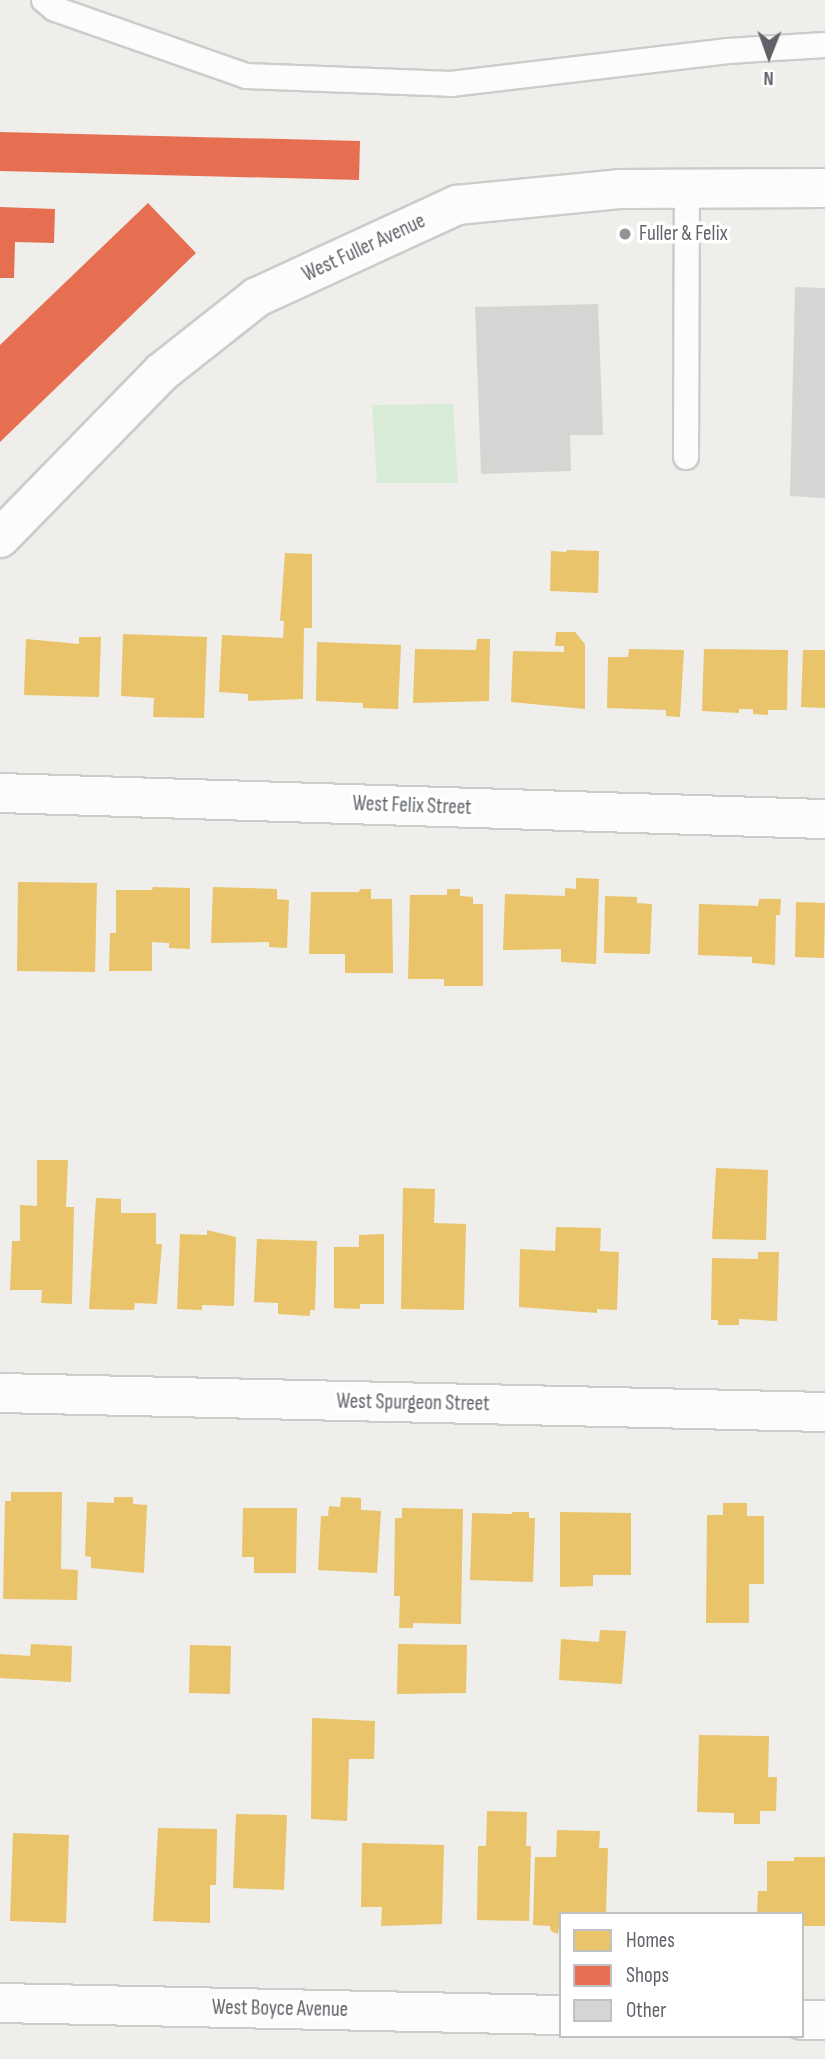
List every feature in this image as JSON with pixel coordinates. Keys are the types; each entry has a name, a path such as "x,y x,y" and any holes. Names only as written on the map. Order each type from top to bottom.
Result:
{"street":[{"name":"West Fuller Avenue","path":"0,538 162,372 257,297 457,205 619,189 825,188"},
{"name":"West Felix Street","path":"0,793 825,819"},
{"name":"West Spurgeon Street","path":"0,1393 825,1412"},
{"name":"West Boyce Avenue","path":"0,2003 559,2015"},
{"path":"804,2020 825,2020"}],"lane":[{"path":"44,0 55,9 246,76 451,84 728,51 825,45"},
{"path":"686,457 687,189"}],"green space":[{"path":"453,404 458,483 377,483 372,405"}],"building: Homes":[{"path":"551,551 599,551 598,593 550,591"},
{"path":"285,553 312,554 312,628 304,628 303,699 248,701 248,694 219,692 222,635 283,638 284,621 280,621"},
{"path":"556,632 575,632 585,644 585,709 511,702 513,651 564,652 564,646 555,646"},
{"path":"123,634 207,637 204,718 153,717 154,698 121,696"},
{"path":"79,637 101,637 99,697 24,695 26,639 79,644"},
{"path":"477,639 490,639 489,701 413,703 415,649 476,650"},
{"path":"317,642 401,645 398,709 363,708 363,703 316,701"},
{"path":"629,649 684,650 680,717 666,716 666,710 607,708 608,657 628,657"},
{"path":"704,649 788,650 787,710 768,710 768,715 753,714 753,709 739,709 739,713 702,711"},
{"path":"803,650 825,650 825,708 801,707"},
{"path":"576,878 599,879 596,964 561,962 561,949 503,950 505,894 565,896 565,888 576,889"},
{"path":"18,882 97,883 95,972 17,971"},
{"path":"153,887 190,888 190,949 169,948 169,943 152,942 152,971 109,971 110,933 116,933 116,890 152,890"},
{"path":"213,887 277,889 277,899 289,900 287,948 269,947 269,942 211,943"},
{"path":"360,889 371,889 371,899 392,899 393,973 345,973 345,954 309,954 311,892 359,892"},
{"path":"447,889 460,889 460,896 473,897 473,904 483,904 483,986 444,986 444,979 408,979 410,895 447,895"},
{"path":"605,896 637,897 637,903 652,904 650,954 604,953"},
{"path":"759,899 781,899 780,915 776,915 775,965 752,963 752,957 698,955 699,904 758,906"},
{"path":"796,902 825,903 824,958 795,957"},
{"path":"37,1160 68,1160 66,1207 74,1207 72,1304 41,1303 42,1290 10,1290 12,1241 20,1241 20,1205 37,1206"},
{"path":"716,1168 768,1170 766,1240 712,1239"},
{"path":"403,1188 435,1189 434,1223 466,1224 464,1310 401,1309"},
{"path":"96,1198 121,1199 121,1213 156,1213 156,1244 162,1244 157,1304 135,1303 134,1310 89,1309"},
{"path":"556,1227 601,1228 600,1251 619,1252 617,1310 597,1309 597,1313 519,1307 520,1249 555,1251"},
{"path":"207,1230 236,1237 234,1306 202,1305 202,1310 177,1309 180,1234 207,1235"},
{"path":"384,1234 384,1304 360,1304 360,1309 334,1308 334,1247 359,1247 359,1235"},
{"path":"257,1239 317,1241 315,1310 310,1310 310,1316 278,1314 278,1303 254,1302"},
{"path":"758,1252 779,1252 777,1321 739,1319 739,1325 718,1325 718,1320 711,1320 712,1258 758,1259"},
{"path":"11,1492 62,1492 61,1569 78,1570 77,1600 3,1599 5,1501 11,1501"},
{"path":"114,1497 133,1497 133,1504 147,1505 144,1573 91,1568 91,1557 85,1556 87,1502 114,1503"},
{"path":"341,1497 361,1498 361,1510 381,1511 377,1573 318,1570 321,1516 328,1516 329,1506 340,1507"},
{"path":"723,1503 747,1503 747,1516 764,1516 764,1584 749,1584 749,1623 706,1623 707,1515 723,1515"},
{"path":"243,1508 297,1508 296,1573 254,1573 254,1557 242,1557"},
{"path":"402,1508 463,1509 461,1624 413,1623 413,1628 399,1628 400,1596 394,1596 395,1518 402,1518"},
{"path":"529,1512 529,1518 535,1518 533,1582 470,1580 472,1513"},
{"path":"560,1512 631,1513 631,1575 593,1575 593,1586 560,1587"},
{"path":"600,1630 626,1631 622,1684 559,1680 561,1639 599,1642"},
{"path":"31,1644 72,1646 71,1682 0,1678 0,1654 30,1656"},
{"path":"398,1644 467,1645 466,1693 397,1694"},
{"path":"190,1645 231,1646 230,1694 189,1693"},
{"path":"312,1718 375,1721 374,1759 349,1759 347,1821 311,1819"},
{"path":"699,1735 769,1736 768,1777 777,1777 776,1811 760,1811 760,1824 734,1824 734,1813 697,1812"},
{"path":"487,1811 527,1812 526,1846 531,1846 529,1921 477,1920 478,1846 486,1846"},
{"path":"236,1814 287,1815 284,1890 233,1888"},
{"path":"158,1828 217,1829 216,1885 210,1885 210,1923 153,1921"},
{"path":"557,1830 600,1831 599,1848 608,1848 606,1912 559,1912 558,1934 551,1931 550,1926 533,1925 535,1857 556,1857"},
{"path":"13,1833 69,1835 66,1923 10,1921"},
{"path":"362,1843 444,1845 442,1924 381,1926 382,1907 361,1907"},
{"path":"794,1857 825,1857 825,1926 804,1926 804,1912 757,1912 758,1891 767,1891 767,1861 794,1861"}],"building: Shops":[{"path":"0,132 360,141 359,180 0,171"},
{"path":"148,203 196,253 0,442 0,345"},
{"path":"0,207 55,209 54,243 15,242 14,278 0,278"}],"building: Other":[{"path":"795,287 825,288 825,498 790,496"},
{"path":"598,304 603,435 570,435 571,471 481,474 475,307"}],"place":[{"name":"Fuller & Felix","path":"625,234"}]}
